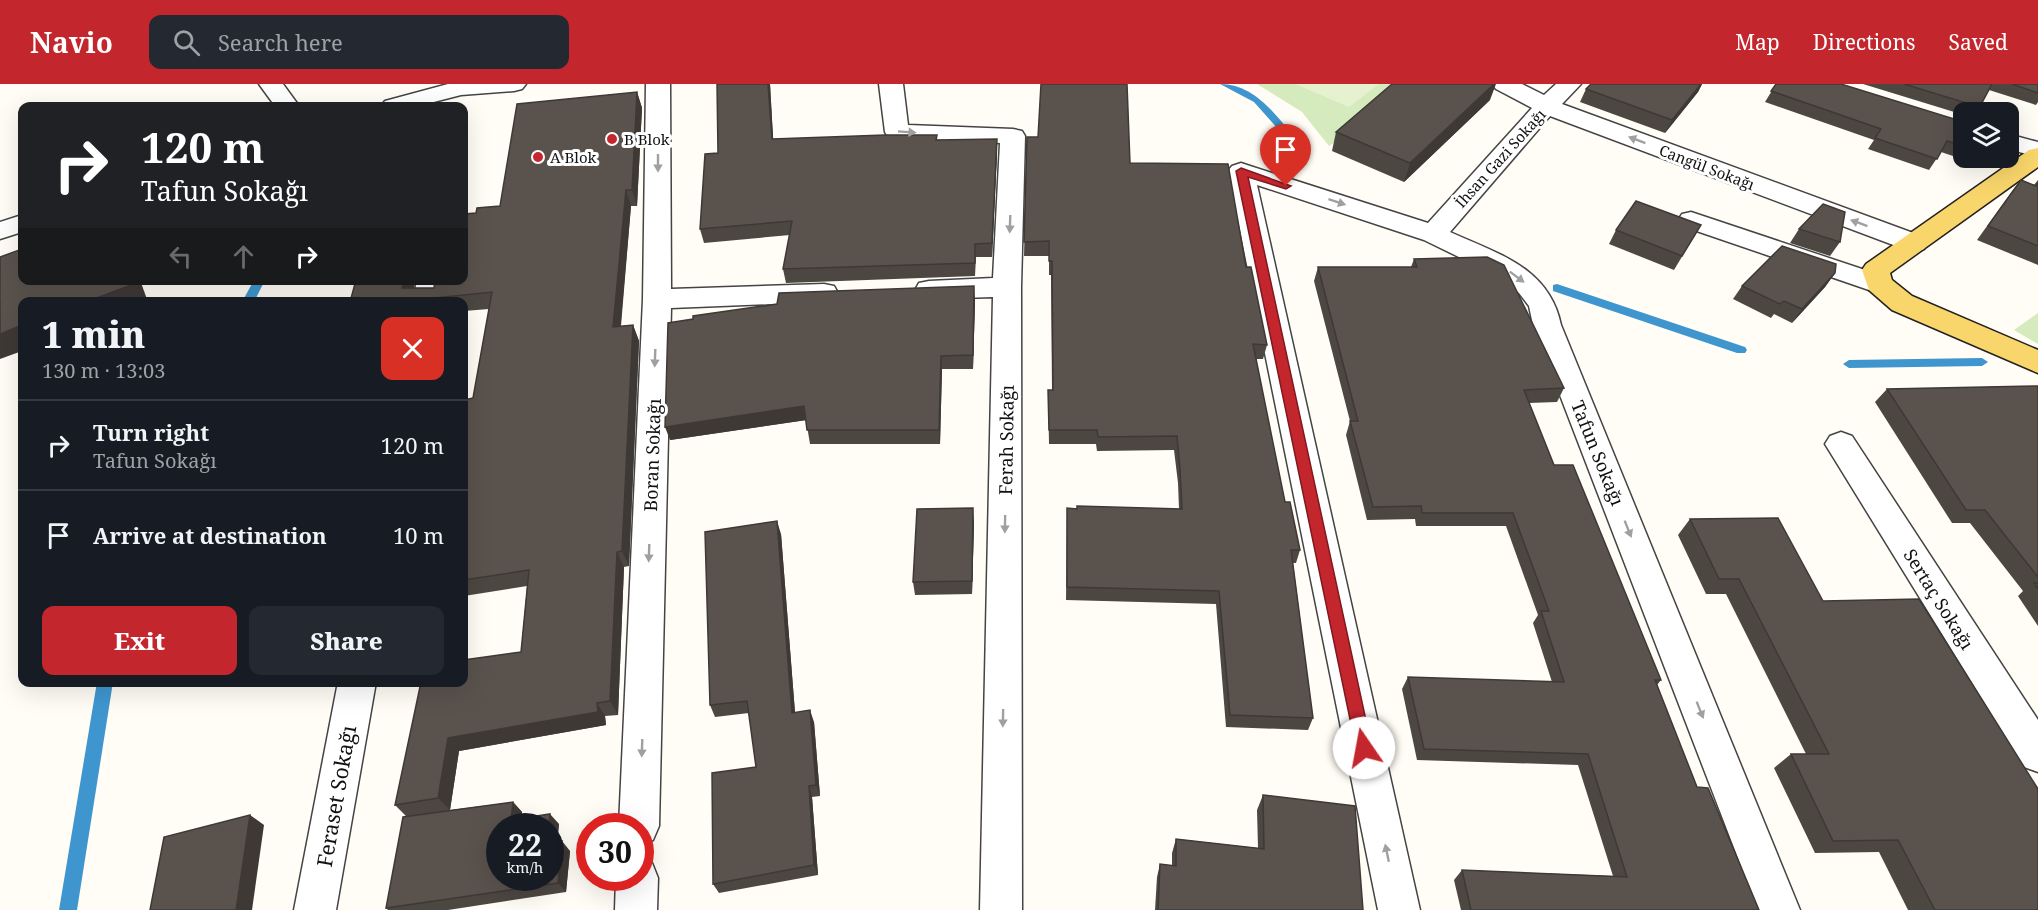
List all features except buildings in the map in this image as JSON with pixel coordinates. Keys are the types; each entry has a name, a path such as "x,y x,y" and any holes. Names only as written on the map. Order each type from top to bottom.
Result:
{"main road":[{"path":"2038,155 1876,270 1879,284 1902,303 2003,345 2038,363"}],"street":[{"path":"271,84 284,102"},
{"path":"412,102 514,84"},
{"name":"Boran Sokağı","path":"639,813 657,299 658,84"},
{"name":"Ferah Sokağı","path":"891,84 897,132 1013,136 1007,287 1001,910"},
{"name":"Cangül Sokağı","path":"1504,84 1546,106 1914,243"},
{"name":"İhsan Gazi Sokağı","path":"1433,234 1546,106 1569,84"},
{"path":"2019,144 2038,150"},
{"name":"Tafun Sokağı","path":"1399,910 1241,171 1433,234 1510,271 1529,286 1543,305 1547,326 1779,910"},
{"path":"1691,220 1879,284"},
{"path":"0,231 18,224"},
{"path":"902,291 1007,287"},
{"path":"657,299 856,292"},
{"name":"Sertaç Sokağı","path":"1841,444 2038,754"},
{"name":"Feraset Sokağı","path":"315,910 356,687"},
{"path":"636,910 637,891"}],"green space":[{"path":"1257,84 1427,84 1329,146 1302,112"},
{"path":"1295,84 1379,84 1349,107"},
{"path":"2038,313 2038,344 2014,330"}],"waterway":[{"path":"1225,84 1257,100 1281,127"},
{"path":"251,297 257,285"},
{"path":"1557,288 1741,350"},
{"path":"1849,364 1982,362"},
{"path":"68,910 104,687"}],"place":[{"name":"B Blok","path":"612,139"},
{"name":"A Blok","path":"538,157"}],"route":[{"path":"1286,186 1241,171 1364,748"}]}
